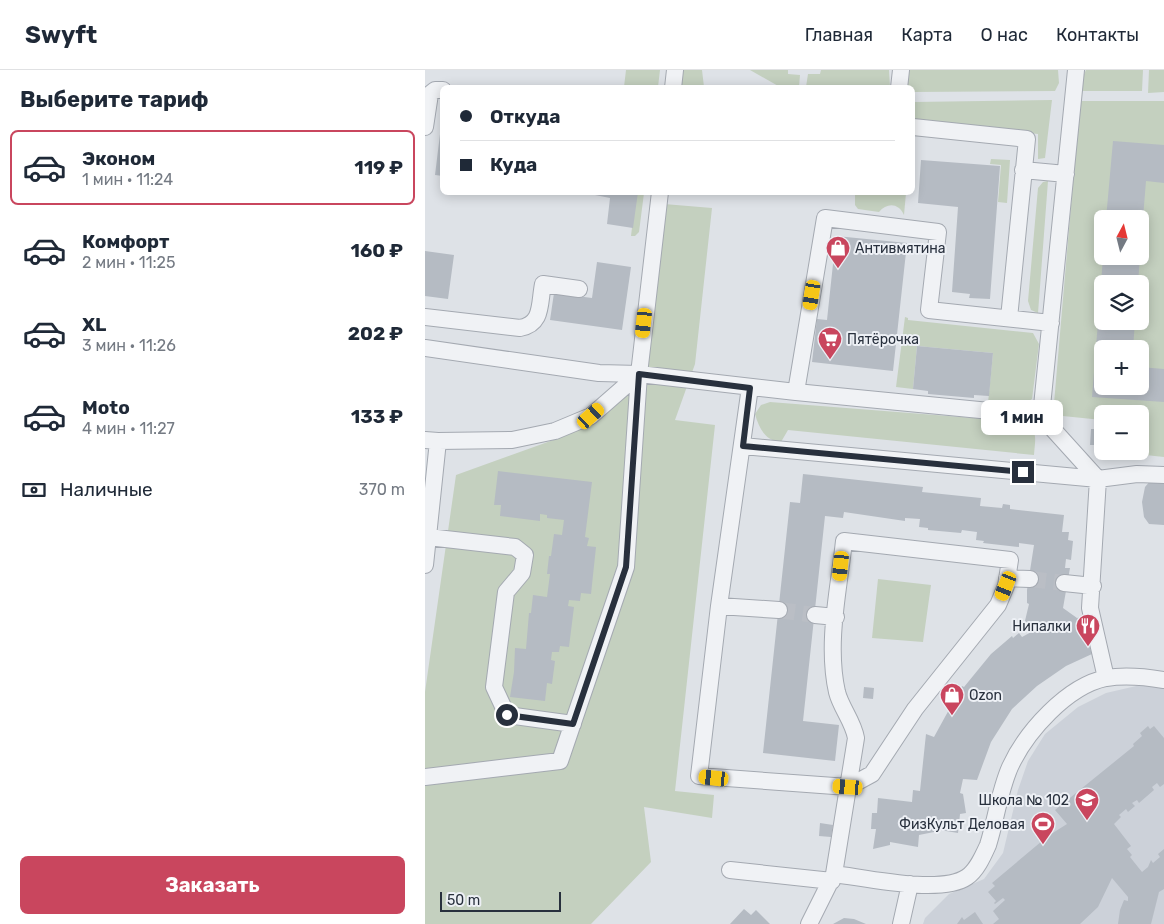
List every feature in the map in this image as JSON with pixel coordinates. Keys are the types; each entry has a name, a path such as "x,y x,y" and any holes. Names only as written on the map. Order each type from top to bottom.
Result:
{"lane":[{"path":"673,85 675,70"},
{"path":"899,85 901,70"},
{"path":"1041,416 1076,70"},
{"path":"425,128 430,94 435,90 440,90"},
{"path":"915,127 1027,139 1009,318"},
{"path":"1023,170 1066,174"},
{"path":"425,777 560,761 626,567 639,374 660,195"},
{"path":"796,392 825,218 937,232 929,310 1051,323"},
{"path":"425,317 520,328 531,326 536,320 543,284 579,289"},
{"path":"425,348 599,373 639,374 750,388 1041,416 1098,479 1093,586 1090,608 1105,678"},
{"path":"425,565 432,441 512,440 555,431 591,416 639,374"},
{"path":"750,388 719,606 699,776 848,787 873,774 906,721 967,641 998,605 1007,578 1010,560 844,541 833,648 835,679 840,703 855,730 856,738 848,787 833,877 809,924"},
{"path":"743,446 1098,479 1137,474 1164,475"},
{"path":"428,537 515,547 525,555 522,573 506,592 494,687 507,715 573,724"},
{"path":"1007,578 1030,579"},
{"path":"1064,583 1093,586"},
{"path":"719,606 779,610"},
{"path":"815,614 836,617"},
{"path":"731,870 943,886 967,877 980,862 988,845 1005,782 1018,753 1028,737 1050,712 1068,698 1105,678 1129,677 1164,680"},
{"path":"901,924 910,884"}],"shaded area":[{"name":"Школа № 102","path":"1145,684 1164,687 1164,924 923,924 925,918 949,894 984,879 1003,853 1018,790 1028,761 1045,734 1078,707 1106,693"}],"green space":[{"path":"626,70 660,70 658,85 624,85"},
{"path":"679,70 702,70 704,85 675,85"},
{"path":"750,70 788,70 788,74 800,75 799,85 776,85"},
{"path":"821,70 889,70 890,85 806,85 808,74 820,74"},
{"path":"907,70 1058,70 1059,83 1055,91 915,92 915,85 905,85"},
{"path":"1086,70 1143,70 1142,91 1076,91"},
{"path":"1149,70 1164,70 1164,92 1148,93"},
{"path":"1052,100 1045,158 1038,159 1038,134 915,121 915,102"},
{"path":"1080,101 1164,101 1164,457 1149,455 1149,405 1094,405 1094,419 1053,415"},
{"path":"991,159 1010,160 1007,203 998,202 1001,165 990,164"},
{"path":"1048,181 1038,313 1031,310 1028,301 1038,188 1043,182"},
{"path":"636,195 644,195 639,232 635,236 631,236"},
{"path":"855,195 906,195 904,215 899,208 893,205 889,205 879,212 858,209 855,205"},
{"path":"664,204 712,208 695,364 675,420 715,425 675,791 714,795 712,818 644,807 651,862 591,924 425,924 425,692 456,475 570,434 621,387 649,329"},
{"path":"905,317 908,320 1033,333 1039,344 1032,399 1022,406 988,403 993,353 917,346 913,389 896,387"},
{"path":"770,402 1023,422 1034,431 1034,455 788,430 781,442 775,441 763,433 755,414 761,405"},
{"path":"878,579 931,585 923,642 872,638"}],"building":[{"path":"440,134 440,176 435,175"},
{"path":"1113,141 1164,145 1164,183 1146,181 1144,210 1107,210"},
{"path":"921,160 1000,166 990,299 969,298 970,294 952,292 958,207 918,203"},
{"path":"595,195 638,195 633,228 607,224 610,198"},
{"path":"836,236 907,243 893,371 812,362 817,319 827,320"},
{"path":"425,251 454,255 448,299 425,296"},
{"path":"597,262 631,267 622,330 550,320 554,293 592,298"},
{"path":"1102,265 1139,265 1139,275 1102,275"},
{"path":"1097,330 1134,330 1134,340 1097,340"},
{"path":"917,346 993,353 989,396 974,395 974,398 928,394 928,391 913,389"},
{"path":"1149,368 1164,369 1164,402 1092,397 1094,372 1094,395 1149,395"},
{"path":"1091,429 1094,429 1094,445 1090,445"},
{"path":"498,471 592,482 585,537 589,538 587,546 596,547 591,594 581,593 580,601 569,600 568,606 574,607 569,647 560,646 559,652 552,652 551,660 555,661 552,684 547,683 545,701 510,697 515,648 526,649 529,613 531,613 533,595 547,597 550,574 547,574 549,556 551,556 554,534 562,535 564,520 547,518 547,515 540,514 540,521 500,516 501,505 494,505"},
{"path":"803,474 923,487 922,492 981,498 980,506 1002,508 1003,504 1010,505 1010,509 1064,515 1062,532 1069,532 1068,540 1073,541 1071,560 1066,559 1065,568 1070,568 1063,608 1077,618 1081,617 1082,623 1090,628 1085,634 1092,654 1066,666 1037,686 1012,709 991,742 977,780 963,779 960,793 963,794 966,813 960,814 958,833 934,829 934,832 919,835 918,847 890,842 890,845 873,849 876,829 871,829 872,813 877,813 878,798 912,802 913,790 920,791 926,734 934,737 962,686 964,687 991,654 1012,636 1013,638 1019,633 1022,637 1035,630 1032,626 1024,625 1029,604 1027,603 1027,590 1034,545 1019,543 1019,547 983,543 984,541 976,540 977,532 962,530 961,533 928,530 928,528 919,527 920,519 905,518 905,521 844,512 843,518 825,516 803,721 839,725 835,761 763,753 790,502 800,503"},
{"path":"1151,480 1164,480 1164,525 1149,524 1144,517 1142,502 1145,487"},
{"path":"864,687 874,688 873,699 863,698"},
{"path":"1148,726 1150,729 1154,726 1164,738 1164,784 1160,787 1157,783 1152,787 1154,790 1139,803 1137,800 1132,803 1135,806 1128,812 1126,809 1119,815 1121,817 1114,824 1131,846 1127,849 1132,855 1130,857 1142,872 1148,867 1151,860 1153,863 1160,857 1158,854 1164,849 1164,889 1159,892 1151,924 1118,924 1120,910 1124,900 1128,901 1128,897 1112,878 1098,907 1080,924 993,924 999,919 993,911 1005,900 1003,898 994,903 996,901 988,892 995,886 992,883 1048,836 1067,824 1055,810 1134,746 1133,744 1142,736 1140,733"},
{"path":"820,823 833,825 831,837 819,836"},
{"path":"744,909 751,915 756,910 770,924 730,924"},
{"path":"975,912 983,924 957,924 962,917 964,920"},
{"path":"844,918 854,919 866,924 833,924"}],"tunnel":[{"path":"1030,579 1064,583"},
{"path":"779,610 815,615"}],"place":[{"name":"Антивмятина","path":"838,269"},
{"name":"Пятёрочка","path":"830,360"},
{"name":"Нипалки","path":"1088,647"},
{"name":"Ozon","path":"952,716"},
{"name":"Школа № 102","path":"1087,821"},
{"name":"ФизКульт Деловая","path":"1043,845"}],"route":[{"path":"507,715 573,724 626,567 639,374 750,388 743,446 1023,472"}]}
